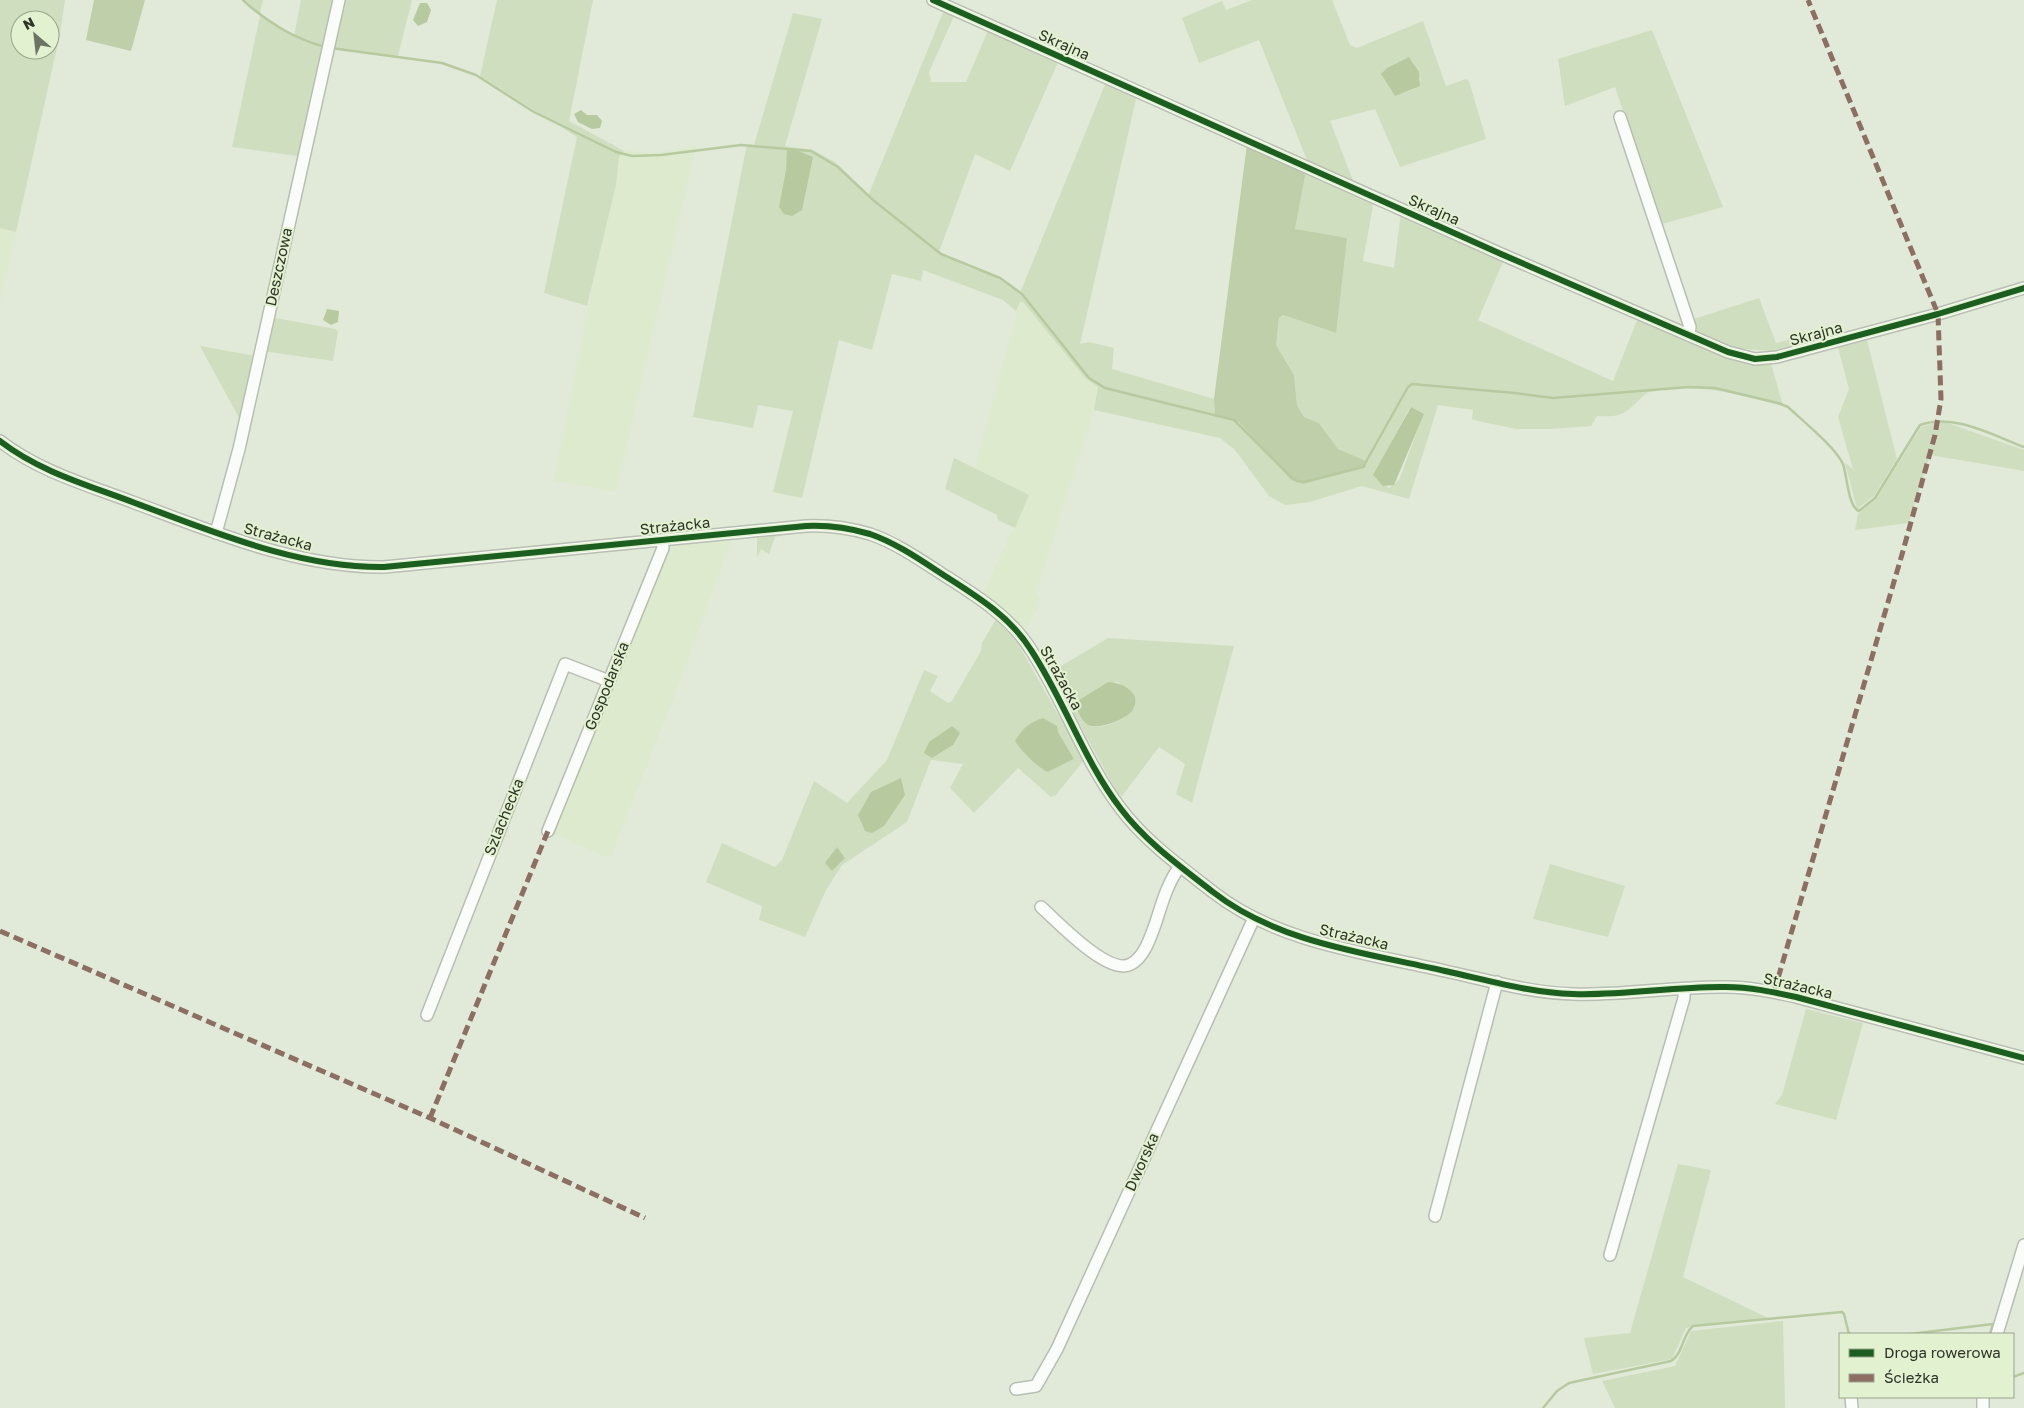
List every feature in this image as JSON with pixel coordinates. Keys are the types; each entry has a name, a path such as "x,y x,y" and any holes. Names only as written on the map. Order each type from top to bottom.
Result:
{"street":[{"name":"Deszczowa","path":"216,532 243,432 339,0"},
{"name":"Skrajna","path":"932,0 1501,254 1728,352 1755,359 1777,357 1938,314 2024,288"},
{"path":"1620,117 1690,327 1689,335"},
{"name":"Strażacka","path":"0,442 24,458 58,474 216,532 322,562 364,567 384,567 795,527 827,526 870,534 914,556 988,605 1018,632 1036,659 1116,803 1142,833 1180,866 1216,894 1254,918 1308,939 1543,992 1572,994 1724,987 1774,992 2024,1058"},
{"name":"Gospodarska","path":"548,831 663,548 662,540"},
{"name":"Szlachecka","path":"427,1015 565,664 609,681"},
{"path":"1041,907 1099,956 1116,965 1127,966 1140,957 1168,888 1180,866"},
{"name":"Dworska","path":"1016,1390 1036,1386 1058,1348 1254,918"},
{"path":"1435,1216 1497,982"},
{"path":"1610,1254 1684,998 1684,989"},
{"path":"1997,1333 2024,1245"}],"shaded area":[{"path":"0,0 65,0 60,34 60,10 10,10 10,60 54,60 16,232 0,228"},
{"path":"94,0 145,0 131,51 86,40"},
{"path":"245,0 263,0 260,13 294,36 301,0 412,0 398,56 327,47 305,157 232,147 260,16"},
{"path":"497,0 593,0 569,121 624,151 619,157 616,185 587,306 544,293 577,137 480,76"},
{"path":"1252,0 1332,0 1350,45 1357,48 1423,21 1446,86 1466,79 1469,81 1486,139 1400,167 1375,109 1330,121 1354,183 1374,200 1363,261 1394,268 1401,212 1503,262 1478,320 1613,381 1638,318 1733,354 1769,356 1783,406 1717,391 1684,388 1667,389 1647,393 1624,413 1597,416 1591,426 1516,429 1472,419 1473,410 1438,405 1409,499 1362,486 1310,502 1285,505 1269,496 1235,450 1220,438 1094,410 1098,387 1086,379 1023,302 1020,302 1016,311 1003,300 923,270 921,281 892,274 872,350 839,340 802,498 773,492 793,411 758,405 753,428 693,417 747,144 754,145 793,13 822,19 785,146 813,150 835,162 868,196 944,10 955,14 929,72 931,82 966,82 989,28 1059,60 1010,171 975,154 939,252 969,268 991,274 1020,293 1106,82 1137,95 1080,344 1089,342 1114,348 1112,369 1214,399 1215,416 1239,422 1291,480 1364,460 1338,449 1319,423 1304,417 1297,405 1294,375 1276,345 1279,318 1283,315 1336,333 1295,229 1307,160 1259,40 1199,63 1182,18 1222,1 1226,10","holes":["1412,60 1421,80 1414,89 1395,95 1386,82 1385,70","1410,407 1423,415 1399,480 1389,488 1374,477"]},
{"path":"420,3 427,3 431,10 427,22 418,26 413,20"},
{"path":"1652,30 1723,207 1662,224 1615,87 1565,106 1558,59"},
{"path":"1409,57 1419,72 1420,86 1395,96 1381,74 1387,68"},
{"path":"581,110 587,115 597,115 602,121 600,128 592,129 578,122 574,114"},
{"path":"1247,144 1306,170 1295,229 1347,238 1336,333 1283,315 1279,318 1276,345 1294,375 1297,405 1304,417 1319,423 1338,449 1364,460 1366,467 1303,484 1291,480 1239,422 1215,416 1214,399"},
{"path":"696,146 616,491 554,481 598,259 616,185 619,157 624,151 659,153"},
{"path":"791,148 813,157 802,210 792,216 784,214 779,207 786,170 787,150"},
{"path":"0,228 16,232 0,302"},
{"path":"1759,298 1776,343 1814,333 1818,341 1771,351 1732,348 1698,335 1694,319"},
{"path":"1020,302 1023,302 1086,379 1098,387 1094,410 1036,592 1040,598 1037,609 1026,629 983,593 1029,495 975,468"},
{"path":"327,309 339,311 338,322 331,325 323,320"},
{"path":"270,317 336,329 338,332 333,361 262,351"},
{"path":"1866,336 1897,459 1874,496 1857,509 1845,463 1853,469 1838,417 1849,389 1837,344"},
{"path":"200,346 261,357 244,427"},
{"path":"1411,407 1424,414 1394,485 1383,486 1373,475"},
{"path":"1942,421 2024,450 2024,471 1930,455 1909,523 1855,530 1858,514 1876,499 1921,427"},
{"path":"954,458 1029,495 1015,528 998,520 997,515 945,489"},
{"path":"787,534 775,537 769,554 761,549 757,558 757,538"},
{"path":"731,541 679,684 610,858 548,831 603,683 657,547"},
{"path":"996,619 1017,642 1084,760 1056,795 1051,797 1018,768 974,813 950,788 963,764 931,760 907,822 842,865 826,890 805,937 759,920 762,906 706,882 722,843 775,867 782,860 814,781 847,803 887,760 924,670 938,676 930,691 948,703 952,701 981,651 982,643","holes":["1043,718 1058,732 1074,759 1048,772 1033,761 1015,741 1026,726"]},
{"path":"1108,638 1234,646 1192,803 1176,794 1185,764 1159,747 1122,796 1118,794 1051,672","holes":["1108,682 1118,682 1135,704 1130,713 1120,720 1104,726 1093,727 1088,725 1080,717 1075,706 1079,700"]},
{"path":"1108,682 1120,684 1130,690 1134,694 1135,705 1129,714 1118,721 1098,726 1088,725 1082,719 1075,706 1079,700"},
{"path":"1043,718 1057,726 1058,732 1074,759 1048,772 1030,759 1015,741 1026,726"},
{"path":"952,726 960,733 953,745 932,758 924,753 929,742"},
{"path":"901,778 905,795 884,826 872,833 865,831 858,815 871,792"},
{"path":"837,847 845,858 832,871 825,863"},
{"path":"1550,864 1625,886 1608,937 1533,919"},
{"path":"1806,1009 1863,1023 1836,1120 1775,1104 1782,1095"},
{"path":"1678,1164 1711,1170 1683,1277 1768,1318 1686,1328 1672,1359 1593,1374 1584,1338 1630,1333"},
{"path":"1783,1321 1785,1408 1615,1408 1602,1381 1675,1366 1691,1331"}],"waterway":[{"path":"243,0 261,15 292,35 326,47"},
{"path":"331,48 442,63 476,75 534,112 616,152 632,156 661,155 741,145 811,151 838,167 873,200 941,254 1000,278 1022,294 1089,378 1105,388 1234,420 1297,481 1304,482 1363,467 1408,387 1412,384 1553,398 1689,387 1715,388 1778,403 1788,407 1818,434 1839,457 1843,464 1852,504 1859,511 1875,498 1920,425 1933,422 1960,424 1973,427 2024,447"},
{"path":"1543,1408 1557,1391 1569,1383 1671,1361 1678,1354 1689,1330 1693,1326 1842,1312 1849,1333"},
{"path":"1918,1333 1993,1324 1990,1333"},
{"path":"2014,1377 2024,1373"}],"marked path":[{"path":"1774,992 1903,551 1935,435 1941,399 1938,314 1808,0"},
{"path":"430,1118 548,831"},
{"path":"0,931 430,1118 645,1218"}],"cycle path":[{"path":"933,0 1501,254 1728,352 1755,359 1777,357 1938,314 2024,288"},
{"path":"0,441 31,461 65,477 195,525 288,555 352,566 384,567 806,526 838,527 870,534 907,552 967,590 991,607 1013,627 1043,669 1096,771 1131,821 1164,854 1213,892 1238,909 1266,923 1294,935 1354,952 1509,986 1541,991 1592,994 1726,987 1770,992 1796,997 2024,1058"}]}
